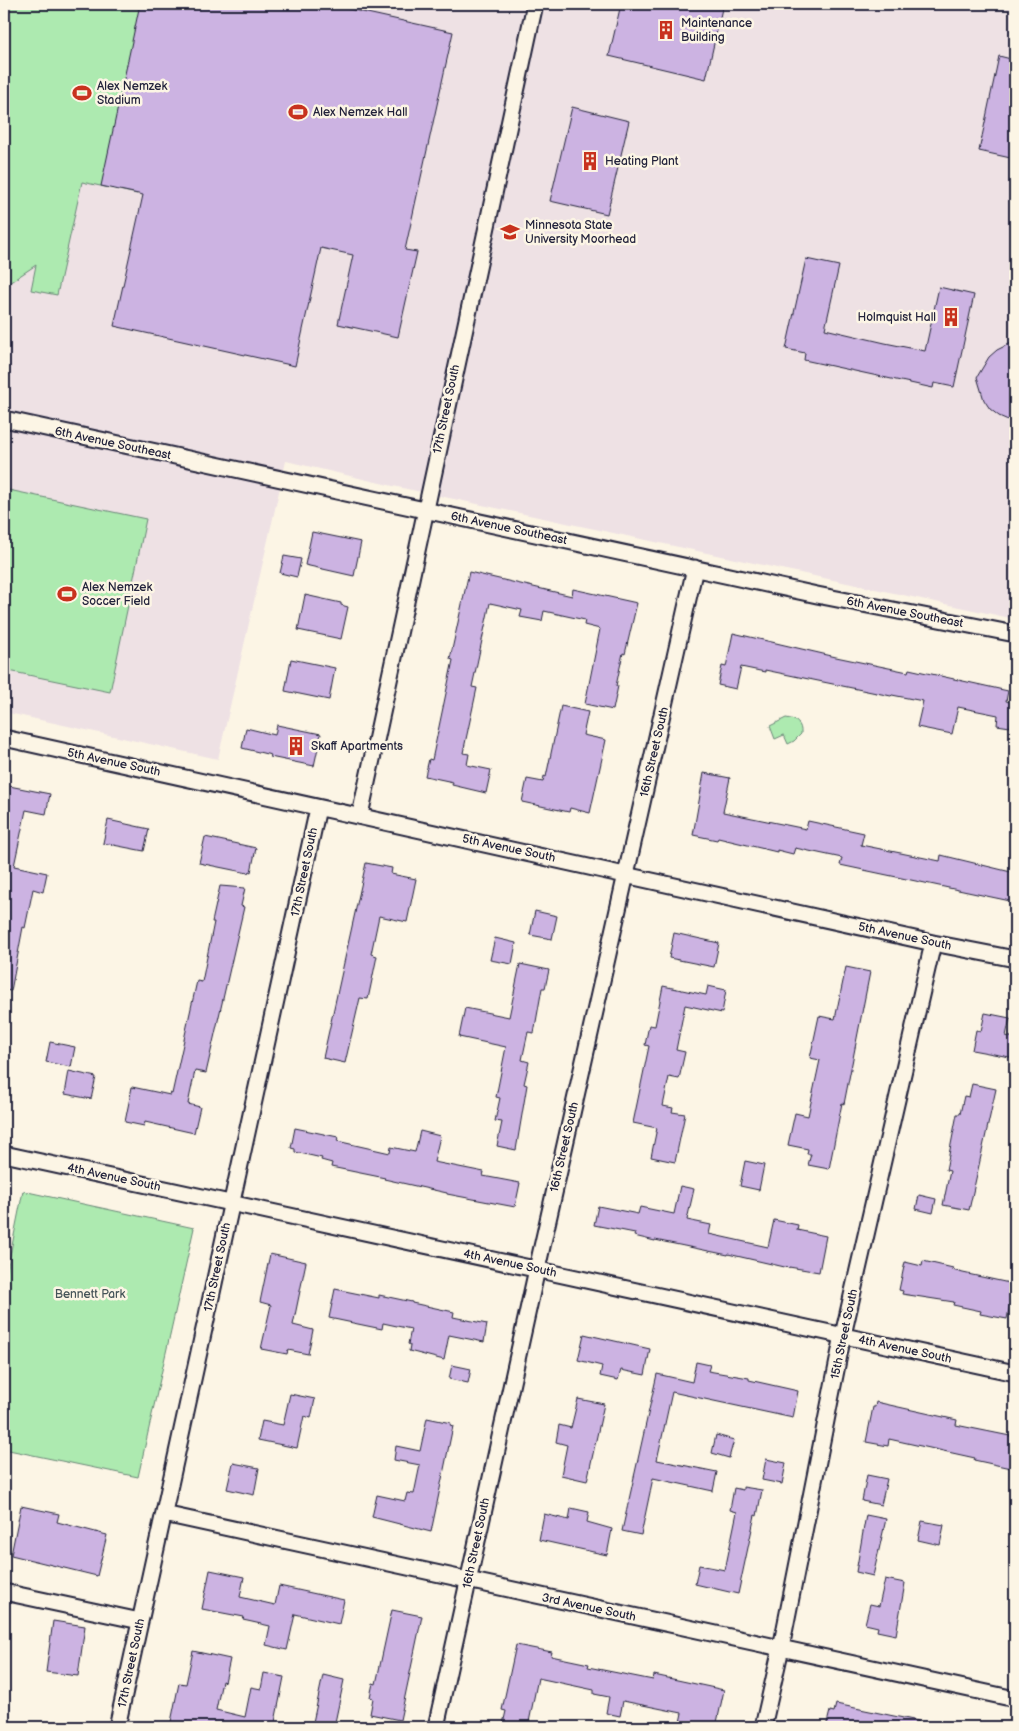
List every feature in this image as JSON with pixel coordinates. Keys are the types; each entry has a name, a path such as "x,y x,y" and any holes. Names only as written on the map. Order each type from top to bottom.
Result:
{"street":[{"name":"17th Street South","path":"360,815 535,4"},
{"name":"6th Avenue Southeast","path":"4,419 817,594 1015,634"},
{"name":"16th Street South","path":"436,1727 695,568"},
{"name":"5th Avenue South","path":"4,738 318,808 360,815 933,943 1015,959"},
{"name":"17th Street South","path":"117,1727 318,808"},
{"name":"15th Street South","path":"763,1727 781,1648 843,1335 933,943"},
{"name":"4th Avenue South","path":"4,1154 1015,1373"},
{"name":"3rd Avenue South","path":"164,1514 1015,1700"},
{"path":"4,1592 140,1621"}],"shaded area":[{"name":"Minnesota State University Moorhead","path":"4,4 1015,4 1015,619 393,486 286,461 218,759 4,712"}],"green space":[{"name":"Alex Nemzek Stadium","path":"4,4 179,4 137,194 82,182 57,295 31,290 36,265 9,283 4,283"},
{"name":"Alex Nemzek Soccer Field","path":"4,489 146,519 110,692 4,670"},
{"path":"786,718 798,723 801,730 801,734 788,744 784,735 775,739 770,726"},
{"name":"Bennett Park","path":"23,1191 194,1228 138,1477 4,1449 4,1285"}],"building":[{"name":"Alex Nemzek Hall","path":"140,4 341,4 340,7 453,32 405,250 417,252 398,337 338,324 353,255 321,248 295,366 114,326 143,195 101,186"},
{"name":"Maintenance Building","path":"621,4 723,4 706,79 609,56"},
{"path":"999,56 1015,60 1015,159 979,151"},
{"name":"Heating Plant","path":"572,107 629,121 607,214 550,201"},
{"name":"Holmquist Hall","path":"806,259 839,266 825,329 885,343 925,351 939,287 974,295 954,387 934,383 933,388 804,360 805,353 786,349"},
{"path":"1015,341 1015,423 999,416 990,409 984,400 977,377 989,357 997,350"},
{"path":"312,532 361,542 354,576 305,565"},
{"path":"284,556 301,559 297,577 280,573"},
{"path":"469,572 572,596 573,589 637,603 625,654 623,653 613,710 585,704 600,629 584,625 585,620 544,611 542,621 520,617 522,610 490,603 472,687 477,688 463,753 469,754 467,765 491,770 486,793 452,785 453,782 425,776 429,759 432,760 453,660 450,659"},
{"path":"305,595 341,603 341,605 348,607 341,639 298,630"},
{"path":"733,633 836,657 908,672 909,669 1008,691 1006,701 1015,703 1010,727 997,725 998,715 958,707 952,734 917,727 923,701 765,670 765,672 741,667 736,689 718,685 722,666 726,667"},
{"path":"291,659 335,668 329,700 285,691"},
{"path":"561,706 588,712 583,735 606,740 590,813 570,808 569,812 522,802 527,779 543,782 544,776 546,777"},
{"name":"Skaff Apartments","path":"277,725 321,734 314,766 270,757 271,755 242,748 246,728 275,735"},
{"path":"704,773 730,778 723,812 806,829 808,821 864,833 861,845 940,861 941,855 1015,873 1015,902 840,865 842,858 795,848 793,854 777,850 777,852 718,838 717,840 693,835"},
{"path":"4,785 50,794 46,814 26,810 14,866 47,873 43,892 33,889 25,928 23,927 11,991 4,990 4,923 7,904 4,903"},
{"path":"108,820 149,829 144,851 103,843"},
{"path":"205,837 256,848 251,872 199,863"},
{"path":"366,863 392,868 391,874 416,879 407,922 379,916 371,954 377,956 368,999 360,998 345,1063 323,1058"},
{"path":"220,886 245,888 241,906 244,907 206,1073 195,1071 188,1104 200,1107 194,1133 145,1122 144,1126 125,1122 132,1087 172,1094 197,981 202,982"},
{"path":"535,911 557,916 552,939 530,935"},
{"path":"674,933 719,943 714,967 669,958"},
{"path":"495,938 516,943 512,964 490,960"},
{"path":"520,964 549,970 545,988 542,988 534,1033 528,1032 522,1060 529,1062 524,1084 527,1085 516,1150 497,1146 502,1122 495,1121 500,1098 496,1097 506,1047 459,1037 465,1008 509,1017"},
{"path":"846,967 870,972 829,1169 808,1165 811,1154 807,1154 808,1149 788,1145 795,1113 808,1116 820,1060 810,1058 819,1016 835,1019"},
{"path":"663,986 706,995 708,986 726,990 722,1013 685,1005 676,1050 685,1052 679,1079 669,1077 663,1106 673,1108 672,1112 685,1114 675,1162 651,1157 657,1128 633,1123 649,1046 645,1045 649,1025 655,1026"},
{"path":"985,1013 1010,1018 1006,1036 1015,1038 1015,1058 972,1050 976,1030 981,1031"},
{"path":"50,1042 75,1047 71,1067 46,1062"},
{"path":"69,1071 96,1077 91,1099 65,1094"},
{"path":"972,1084 996,1089 969,1210 943,1205 950,1171 946,1170 957,1114 960,1114 964,1096 969,1097"},
{"path":"295,1128 338,1137 337,1141 390,1153 391,1147 415,1152 420,1131 440,1136 434,1162 484,1172 483,1176 520,1183 515,1207 447,1194 385,1178 331,1167 332,1163 321,1160 322,1158 295,1152 295,1149 291,1148"},
{"path":"745,1161 764,1165 759,1190 740,1186"},
{"path":"680,1186 694,1189 687,1220 711,1225 709,1234 768,1247 774,1220 798,1225 797,1230 826,1236 819,1272 789,1268 728,1254 655,1241 634,1236 635,1233 594,1225 598,1206 638,1214 640,1207 674,1214"},
{"path":"919,1195 936,1199 933,1213 916,1209"},
{"path":"270,1254 306,1262 293,1325 313,1330 308,1354 288,1350 287,1354 261,1349 271,1305 260,1302"},
{"path":"923,1261 953,1268 952,1270 963,1273 1014,1284 1007,1319 980,1314 981,1311 953,1305 954,1302 902,1294 903,1291 899,1290 905,1262 922,1266"},
{"path":"335,1289 379,1298 379,1295 454,1312 453,1317 487,1324 484,1342 449,1335 444,1360 409,1351 410,1345 408,1344 411,1329 383,1323 382,1329 329,1318"},
{"path":"584,1334 650,1349 645,1375 621,1370 618,1380 600,1376 602,1366 578,1360"},
{"path":"696,1362 710,1365 708,1371 749,1378 749,1380 798,1391 793,1418 672,1392 657,1460 717,1472 713,1491 653,1478 641,1535 622,1531 657,1374 692,1382"},
{"path":"452,1365 471,1369 468,1383 449,1379"},
{"path":"290,1394 315,1399 311,1418 304,1416 297,1448 258,1440 262,1421 283,1425"},
{"path":"578,1399 604,1404 587,1481 561,1475 567,1445 556,1442 559,1425 571,1428"},
{"path":"876,1402 957,1420 956,1425 1015,1437 1015,1469 889,1439 888,1446 866,1442 873,1407 875,1407"},
{"path":"427,1418 451,1423 450,1425 453,1426 431,1532 372,1517 377,1495 405,1501 407,1493 414,1494 420,1465 394,1460 396,1446 420,1451"},
{"path":"716,1435 734,1440 729,1458 712,1453"},
{"path":"766,1459 786,1463 782,1484 762,1480"},
{"path":"233,1463 259,1468 254,1495 227,1489"},
{"path":"867,1475 887,1479 881,1505 862,1501"},
{"path":"743,1487 762,1490 738,1594 695,1584 699,1565 725,1570 737,1512 730,1510 734,1488 743,1490"},
{"path":"21,1506 59,1514 57,1522 107,1535 97,1576 11,1555"},
{"path":"571,1508 589,1512 587,1522 612,1529 607,1555 539,1540 544,1514 569,1520"},
{"path":"866,1515 886,1519 873,1576 856,1572"},
{"path":"922,1521 944,1525 940,1545 918,1540"},
{"path":"210,1570 244,1577 240,1597 275,1605 279,1586 344,1600 339,1624 295,1614 287,1650 266,1645 270,1626 243,1620 244,1617 202,1609"},
{"path":"885,1579 905,1583 896,1635 877,1631 878,1627 865,1624 870,1604 879,1606"},
{"path":"392,1610 422,1616 400,1720 370,1714 373,1698 370,1697 373,1683 376,1684"},
{"path":"53,1621 85,1626 78,1676 46,1672"},
{"path":"516,1645 552,1652 551,1656 589,1664 588,1667 653,1680 654,1675 724,1690 716,1727 679,1727 682,1713 623,1701 620,1716 606,1713 609,1697 594,1694 594,1690 538,1678 528,1727 503,1724 506,1711 502,1710"},
{"path":"193,1651 230,1659 225,1682 222,1681 216,1710 245,1717 251,1687 261,1689 264,1673 284,1677 274,1727 170,1727 179,1683 186,1684"},
{"path":"323,1675 344,1680 334,1727 312,1727"},
{"path":"836,1704 918,1721 917,1727 826,1727 830,1711 834,1712"}],"place":[{"name":"Maintenance Building","path":"666,30"},
{"name":"Alex Nemzek Stadium","path":"82,93"},
{"name":"Alex Nemzek Hall","path":"298,112"},
{"name":"Heating Plant","path":"590,161"},
{"name":"Minnesota State University Moorhead","path":"510,232"},
{"name":"Holmquist Hall","path":"951,317"},
{"name":"Alex Nemzek Soccer Field","path":"67,594"},
{"name":"Skaff Apartments","path":"296,746"}]}
